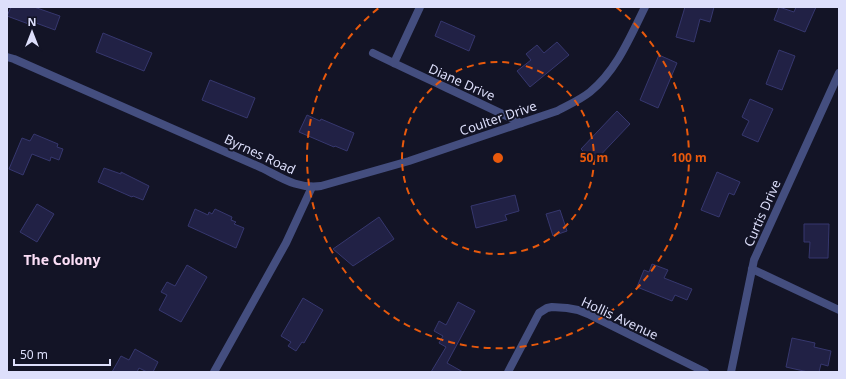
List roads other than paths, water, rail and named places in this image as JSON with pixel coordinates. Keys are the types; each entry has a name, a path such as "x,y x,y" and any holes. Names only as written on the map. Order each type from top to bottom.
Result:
{"street":[{"path":"394,63 420,7"},
{"name":"Coulter Drive","path":"312,187 321,186 409,161 563,108 589,92 612,69 621,55 645,7"},
{"name":"Diane Drive","path":"373,53 521,123"},
{"name":"Byrnes Road","path":"7,57 255,164 292,183 312,187"},
{"name":"Curtis Drive","path":"731,372 754,260 839,73"},
{"path":"214,372 286,243 312,187"},
{"path":"752,269 839,310"},
{"name":"Hollis Avenue","path":"508,372 539,313 552,307 567,308 588,314 705,372"}],"district":[{"name":"The Colony","path":"62,259"}]}
